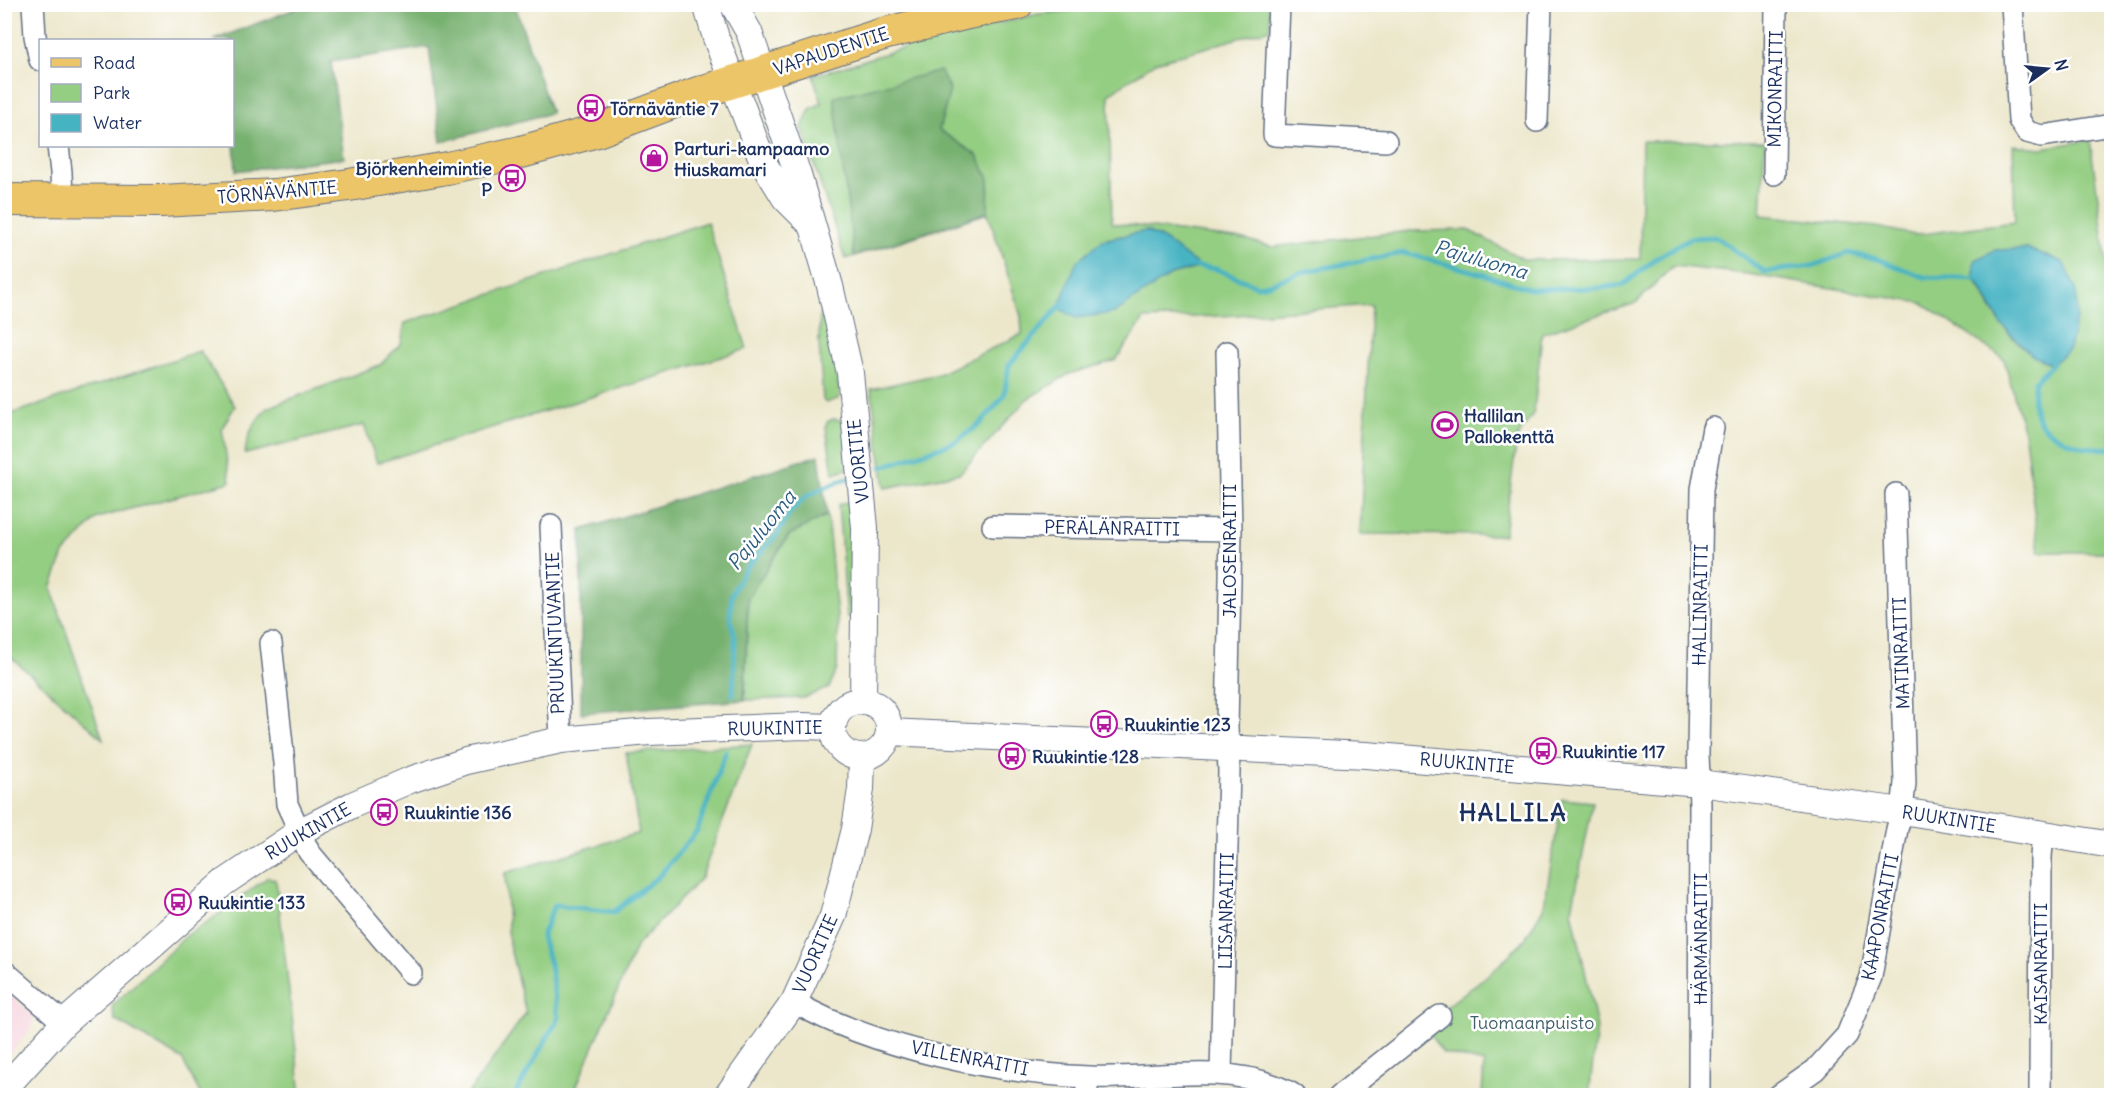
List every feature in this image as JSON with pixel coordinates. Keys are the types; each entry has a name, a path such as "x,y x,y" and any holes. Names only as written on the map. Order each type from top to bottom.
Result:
{"main road":[{"name":"VAPAUDENTIE","path":"749,78 883,34 968,13 1017,4"},
{"name":"TÖRNÄVÄNTIE","path":"4,200 161,201 274,195 349,185 521,152 597,131 698,93 749,78"}],"street":[{"path":"33,4 39,55"},
{"path":"706,4 714,34 749,78"},
{"path":"733,4 749,32 749,78"},
{"path":"1279,4 1274,135 1386,141"},
{"path":"1537,121 1541,4"},
{"name":"MIKONRAITTI","path":"1774,174 1776,4"},
{"path":"2012,4 2019,120 2027,132 2042,136 2112,125"},
{"name":"VUORITIE","path":"749,78 763,162 785,198 813,225 842,334 849,373 865,528 863,701"},
{"path":"58,147 62,201"},
{"name":"JALOSENRAITTI","path":"1227,352 1231,530 1228,750"},
{"name":"HALLINRAITTI","path":"1700,783 1698,754 1702,489 1713,428"},
{"name":"MATINRAITTI","path":"1896,494 1905,783 1902,811"},
{"name":"PRUUKINTUVANTIE","path":"550,526 561,740"},
{"name":"PERÄLÄNRAITTI","path":"993,526 1231,530"},
{"path":"271,643 287,804 309,852 411,973"},
{"path":"863,701 872,703 885,714 889,732 883,746 877,752 862,757 845,752 834,736 833,727 835,719 846,705 863,701"},
{"name":"RUUKINTIE","path":"4,1089 64,1023 225,882 299,832 351,805 410,780 466,761 561,740 649,732 803,726 833,727"},
{"name":"RUUKINTIE","path":"889,732 1377,756 1700,783 1902,811 2112,845"},
{"name":"LIISANRAITTI","path":"1221,1073 1228,750"},
{"name":"VUORITIE","path":"727,1095 794,1002 833,916 855,829 861,789 862,757"},
{"name":"HÄRMÄNRAITTI","path":"1699,1095 1700,783"},
{"name":"KAAPONRAITTI","path":"1778,1095 1815,1070 1847,1035 1871,977 1902,811"},
{"name":"KAISANRAITTI","path":"2040,1095 2043,833"},
{"path":"4,971 64,1023"},
{"name":"VILLENRAITTI","path":"794,1002 863,1034 937,1055 1087,1086 1221,1073 1264,1082 1295,1095"},
{"path":"1339,1095 1440,1016"}],"shaded area":[{"path":"5,990 34,1016 32,1027 5,1060"}],"green space":[{"path":"1134,4 1270,4 1270,29 1156,62 1109,94 1112,223 1244,239 1272,247 1410,231 1468,230 1525,260 1640,259 1642,141 1765,141 1761,215 1876,227 1915,235 2015,222 2013,145 2042,148 2090,140 2111,281 2111,552 2039,552 2025,436 2004,359 1922,303 1748,274 1673,266 1636,303 1542,333 1534,412 1517,438 1504,535 1360,534 1371,305 1144,319 1116,360 1069,374 1027,399 960,473 885,488 871,389 939,374 1022,334 1021,316 988,213 845,259 802,127 810,109 822,103 813,76 925,41 1038,14","holes":["1146,231 1161,238 1200,267 1171,275 1157,283 1103,240","2028,249 2063,262 2051,364 2037,357 2014,339 1996,316 1974,277 1995,250"]},
{"path":"305,5 515,5 551,113 441,142 429,47 331,62 344,158 236,171 234,39 217,39"},
{"path":"940,71 950,90 939,130 977,155 989,179 988,212 854,256 834,97"},
{"path":"707,222 747,349 377,463 364,425 245,454 247,440 252,429 267,408 380,365 401,344 405,323"},
{"path":"824,306 840,394 838,399 826,403 823,400 819,343 820,311"},
{"path":"200,351 235,406 222,428 230,482 97,518 64,554 51,588 103,739 5,652 5,416"},
{"path":"833,419 844,422 850,468 833,473 826,427 827,422"},
{"path":"819,455 827,515 789,535 748,597 744,700 581,713 581,530"},
{"path":"853,500 852,616 847,618 838,505"},
{"path":"827,515 838,626 837,669 829,688 803,698 745,700 748,597 789,535"},
{"path":"752,744 701,878 637,945 574,1092 577,1095 467,1095 526,1013 509,944 505,873 639,833 626,753"},
{"name":"Tuomaanpuisto","path":"1562,799 1593,802 1572,910 1597,1027 1589,1095 1482,1095 1484,1063 1443,1053 1423,1025 1494,970 1525,939 1544,906"},
{"path":"268,877 276,880 301,1095 201,1095 182,1059 115,1020 112,1006 186,936"}],"water":[{"path":"1146,231 1161,238 1201,267 1171,275 1114,313 1076,318 1058,308 1077,261 1103,240"},
{"path":"2028,249 2063,262 2076,289 2077,315 2069,349 2052,364 2033,356 2002,325 1974,277 1974,261 1995,250"}],"waterway":[{"name":"Pajuluoma","path":"1195,266 1216,269 1257,286 1302,272 1404,253 1530,289 1598,288 1623,285 1657,258 1690,238 1716,237 1765,272 1812,266 1848,253 1877,259 1924,277 1980,279"},
{"name":"Pajuluoma","path":"882,467 955,442 980,424 1004,396 1009,365 1062,304"},
{"name":"Pajuluoma","path":"2052,359 2052,364 2035,381 2033,406 2038,419 2055,435 2077,445 2112,448"},
{"name":"Pajuluoma","path":"733,695 735,639 730,617 732,593 745,569 776,536 792,510 808,495 847,478"},
{"name":"Pajuluoma","path":"514,1096 558,1019 550,964 542,937 554,905 614,912 659,876 697,831 726,752"}],"place":[{"name":"Törnäväntie 7","path":"591,108"},
{"name":"Parturi-kampaamo Hiuskamari","path":"654,158"},
{"name":"Björkenheimintie P","path":"512,178"},
{"name":"Hallilan Pallokenttä","path":"1445,425"},
{"name":"Ruukintie 123","path":"1104,724"},
{"name":"Ruukintie 117","path":"1543,751"},
{"name":"Ruukintie 128","path":"1012,756"},
{"name":"Ruukintie 136","path":"384,812"},
{"name":"Ruukintie 133","path":"178,902"}],"district":[{"name":"HALLILA","path":"1513,812"}]}
